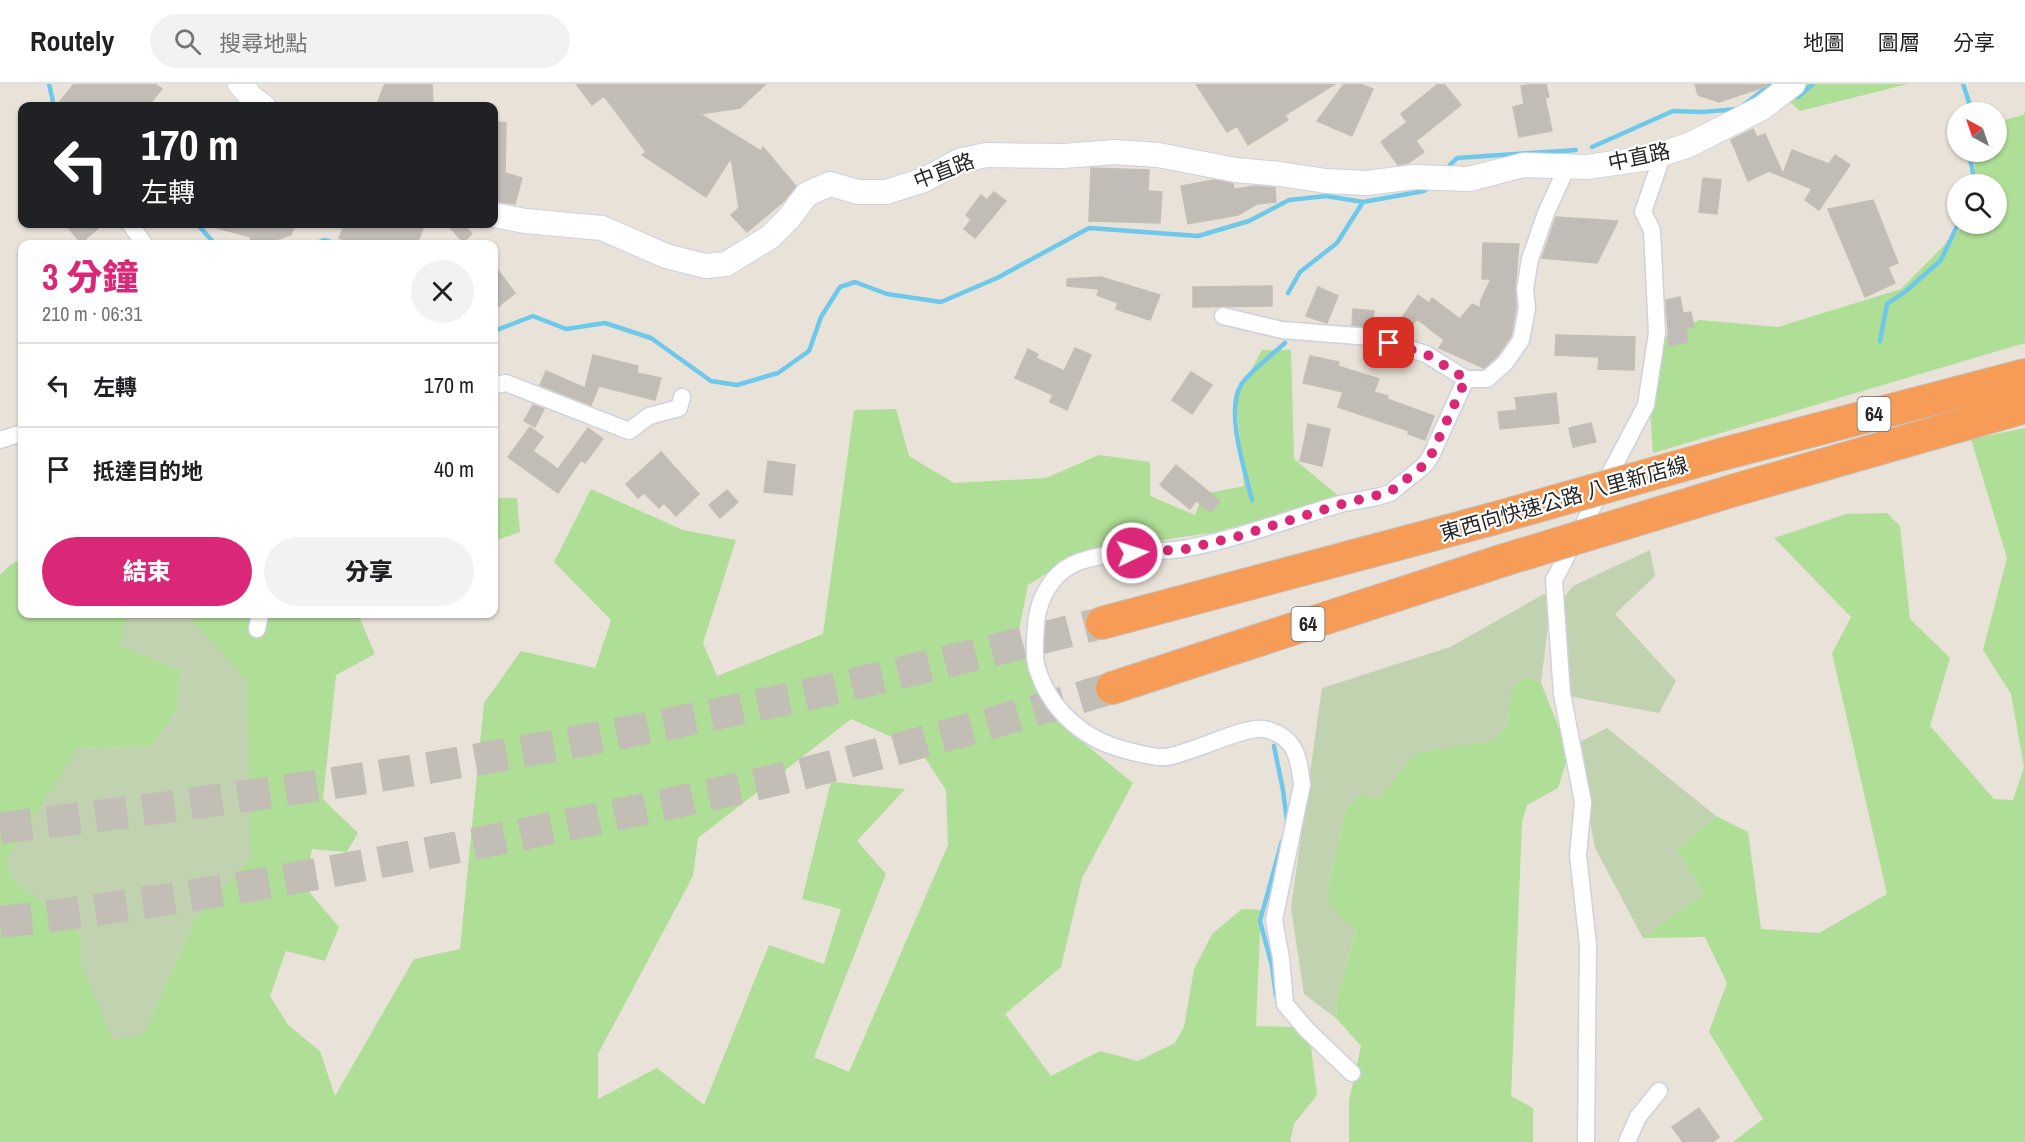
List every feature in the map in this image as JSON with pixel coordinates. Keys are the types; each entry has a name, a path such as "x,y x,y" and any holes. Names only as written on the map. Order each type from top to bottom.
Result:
{"highway":[{"path":"1854,419 1937,381 2025,355"},
{"name":"東西向快速公路 八里新店線","path":"1102,623 1492,519 1723,454 2025,375"},
{"name":"東西向快速公路 八里新店線","path":"1112,688 1504,560 1735,490 2025,407"},
{"path":"1911,441 2025,416"}],"street":[{"path":"240,84 257,102"},
{"name":"中直路","path":"498,216 525,221 602,228 666,256 705,266 726,264 770,237 789,218 807,194 830,184 858,192 886,192 924,180 958,161 986,155 1064,156 1115,152 1158,155 1236,170 1326,181 1367,183 1414,177 1469,179 1524,165 1587,167 1649,158 1689,145 1762,108 1793,84"},
{"path":"1586,1142 1588,945 1578,855 1582,801 1562,694 1554,580 1646,405 1657,333 1652,230 1642,212 1663,154 1689,145"},
{"path":"1223,316 1282,330 1370,337 1426,354 1466,379 1487,379 1504,363 1521,339 1527,308 1525,289 1530,259 1546,213 1567,167"},
{"path":"1352,1073 1307,1030 1286,1004 1274,921 1302,785 1299,763 1292,744 1262,728 1165,757 1141,754 1104,744 1085,733 1071,721 1052,699 1036,666 1037,611 1052,582 1065,569 1085,560 1120,554 1186,549 1390,492 1428,462 1466,379"},
{"path":"498,384 506,383 629,431 649,416 679,408 682,397"},
{"path":"0,440 18,434"},
{"path":"1627,1142 1638,1116 1659,1091"}],"green space":[{"path":"1770,84 1908,84 1800,111"},
{"path":"2025,112 2025,343 1653,453 1648,380 1665,337 1699,320 1778,327 1901,289 1955,234 2007,234 2007,174 1975,174 1974,162 2007,162 2007,119 2023,115"},
{"path":"1262,350 1291,350 1294,459 1340,497 1216,532 1082,552 1028,585 1019,630 1042,709 1133,783 1082,878 1061,967 1005,1014 1051,1076 1100,1051 1138,1061 1175,1043 1184,1027 1194,969 1212,934 1242,909 1261,910 1256,1026 1294,1027 1310,1039 1317,1095 1294,1124 1290,1142 0,1142 0,575 10,565 18,561 18,618 128,618 120,645 181,671 177,710 152,746 78,749 11,877 81,934 81,964 143,1035 195,918 251,858 190,618 360,618 375,654 336,675 323,799 358,833 347,852 312,849 304,886 339,927 325,961 286,951 270,996 288,1025 320,1051 335,1096 414,959 460,949 484,703 521,651 595,668 611,620 554,562 591,489 683,530 736,540 703,643 717,676 823,634 854,410 896,409 909,456 954,483 1046,478 1099,455 1150,462 1150,496 1195,515 1203,494 1244,486 1236,398","holes":["851,719 919,749 946,790 948,845 849,1072 814,1057 886,874 857,841 905,789 831,782 802,899 841,909 824,964 769,945 704,1105 657,1068 598,1099 598,1054 693,876 698,838"]},
{"path":"2025,428 2025,1142 1733,1142 1763,1119 1709,1032 1727,983 1705,937 1643,938 1703,894 1677,849 1716,816 1748,832 1761,929 1819,933 1887,894 1832,653 1851,617 1774,538 1846,514 1887,513 1900,526 1910,619 1950,658 1930,726 1994,799 2013,800 2024,767 2011,694 1983,650 2007,558 1971,439"},
{"path":"498,498 517,498 520,532 498,540"},
{"path":"1650,550 1655,576 1615,614 1676,681 1659,713 1568,696 1560,603 1573,586"},
{"path":"1544,594 1551,601 1541,683 1525,676 1512,691 1506,729 1492,741 1415,754 1379,798 1360,796 1346,809 1328,888 1331,907 1356,930 1336,1001 1337,1019 1304,994 1291,908 1322,688 1450,647"},
{"path":"128,618 190,618 247,681 251,859 195,918 143,1035 113,1040 81,964 81,934 11,877 6,860 78,749 152,746 177,710 181,671 119,645"},
{"path":"1525,676 1541,683 1569,753 1558,788 1527,805 1522,822 1511,1096 1533,1108 1533,1142 1349,1142 1349,1100 1361,1046 1337,1019 1336,1001 1356,931 1330,907 1328,888 1346,809 1359,795 1379,798 1415,753 1492,741 1506,729 1512,691"},
{"path":"1607,728 1716,816 1677,849 1703,894 1643,938 1595,848 1576,744"}],"building":[{"path":"74,84 155,84 162,89 151,102 59,102"},
{"path":"385,84 432,84 433,102 378,102"},
{"path":"576,84 766,84 740,108 700,114 761,151 763,147 796,186 784,201 747,232 731,215 739,208 731,158 706,197 642,155 646,152 604,96 592,105"},
{"path":"1196,84 1335,84 1285,115 1288,120 1248,145 1237,126 1227,132"},
{"path":"1344,84 1360,84 1373,89 1352,136 1317,121"},
{"path":"1438,84 1444,84 1461,105 1416,141 1424,152 1408,163 1398,165 1381,142 1407,122 1401,114"},
{"path":"1546,84 1549,97 1545,98 1552,131 1519,137 1513,107 1524,104 1521,86"},
{"path":"1695,84 1766,84 1767,86 1719,102 1698,95"},
{"path":"498,122 506,123 505,173 522,178 515,204 498,202"},
{"path":"1753,129 1757,137 1765,134 1783,174 1792,150 1829,164 1835,155 1850,165 1819,210 1805,200 1812,189 1769,171 1748,181 1731,140"},
{"path":"1091,168 1149,170 1148,191 1162,192 1160,223 1089,221"},
{"path":"1703,178 1721,180 1717,214 1699,212"},
{"path":"1214,180 1233,184 1234,189 1256,186 1275,188 1276,202 1257,204 1238,215 1188,224 1181,186"},
{"path":"994,192 1006,201 975,238 964,229 971,220 966,215 981,195 987,200"},
{"path":"1873,200 1898,263 1888,267 1895,283 1865,297 1828,209"},
{"path":"1556,217 1618,221 1597,263 1542,258"},
{"path":"68,228 98,228 84,240 78,240"},
{"path":"217,228 294,228 291,235 275,240 250,240 251,237"},
{"path":"343,228 423,229 419,240 344,240 339,238"},
{"path":"451,228 467,228 472,234 465,240 461,240"},
{"path":"1483,243 1519,244 1515,288 1516,308 1511,336 1497,356 1484,368 1439,348 1444,340 1417,319 1408,331 1398,323 1418,295 1429,303 1432,298 1460,319 1472,304 1480,308 1481,300 1491,279 1482,279"},
{"path":"498,270 515,293 498,307"},
{"path":"1101,277 1160,295 1150,320 1116,309 1118,303 1097,295 1099,289 1067,286 1067,279"},
{"path":"1272,286 1272,306 1193,307 1193,287"},
{"path":"1318,287 1338,296 1327,323 1306,316"},
{"path":"1680,297 1683,313 1691,312 1694,327 1686,329 1688,342 1669,346 1666,300"},
{"path":"1353,309 1374,311 1372,327 1352,325"},
{"path":"1556,335 1635,337 1634,370 1598,369 1599,357 1555,355"},
{"path":"1075,348 1091,355 1067,410 1050,402 1053,395 1015,378 1028,349 1038,354 1036,358 1064,371"},
{"path":"593,355 638,366 637,373 661,378 655,400 599,386 591,405 540,385 546,371 585,388"},
{"path":"1310,356 1339,362 1338,366 1379,379 1374,392 1434,416 1425,440 1408,434 1409,431 1338,407 1343,392 1303,383"},
{"path":"1191,372 1212,385 1192,414 1172,400"},
{"path":"1556,393 1559,423 1500,429 1498,412 1517,410 1515,398"},
{"path":"533,405 544,409 535,427 524,421"},
{"path":"1591,423 1596,442 1573,447 1569,428"},
{"path":"1308,424 1330,429 1322,466 1300,461"},
{"path":"530,427 543,437 533,451 558,469 588,428 603,439 585,463 581,460 558,493 508,457"},
{"path":"661,452 699,494 676,516 664,503 659,508 644,493 638,498 626,484"},
{"path":"768,461 795,465 792,495 764,492"},
{"path":"1176,465 1220,501 1211,512 1196,501 1190,509 1160,485"},
{"path":"727,490 738,502 720,518 709,505"},
{"path":"1699,1108 1719,1137 1713,1142 1683,1142 1672,1127"}],"waterway":[{"path":"49,84 53,102"},
{"path":"1745,104 1771,84"},
{"path":"1798,97 1813,84"},
{"path":"1963,84 1969,102"},
{"path":"1592,147 1673,111 1702,112 1738,109"},
{"path":"1445,170 1457,158 1576,150"},
{"path":"1971,162 1973,174"},
{"path":"498,329 533,316 566,329 605,323 651,338 711,381 737,385 778,373 809,351 821,317 840,287 855,282 887,294 941,302 997,278 1089,228 1198,236 1249,221 1289,200 1326,196 1363,202 1424,191 1430,187"},
{"path":"1288,293 1300,272 1337,243 1363,202"},
{"path":"201,228 211,240"},
{"path":"1880,341 1887,304 1906,291 1941,260 1953,234"},
{"path":"1252,500 1238,441 1235,410 1237,396 1241,385 1249,375 1285,343"},
{"path":"1274,746 1287,821"},
{"path":"1276,996 1272,966 1260,921 1282,841"}],"tunnel":[{"path":"0,828 371,777 648,728 831,689 1102,623"},
{"path":"0,922 119,907 297,878 642,810 847,762 1112,688"}],"route":[{"path":"1132,553 1186,549 1390,492 1428,462 1466,379 1426,354 1389,343"}]}
